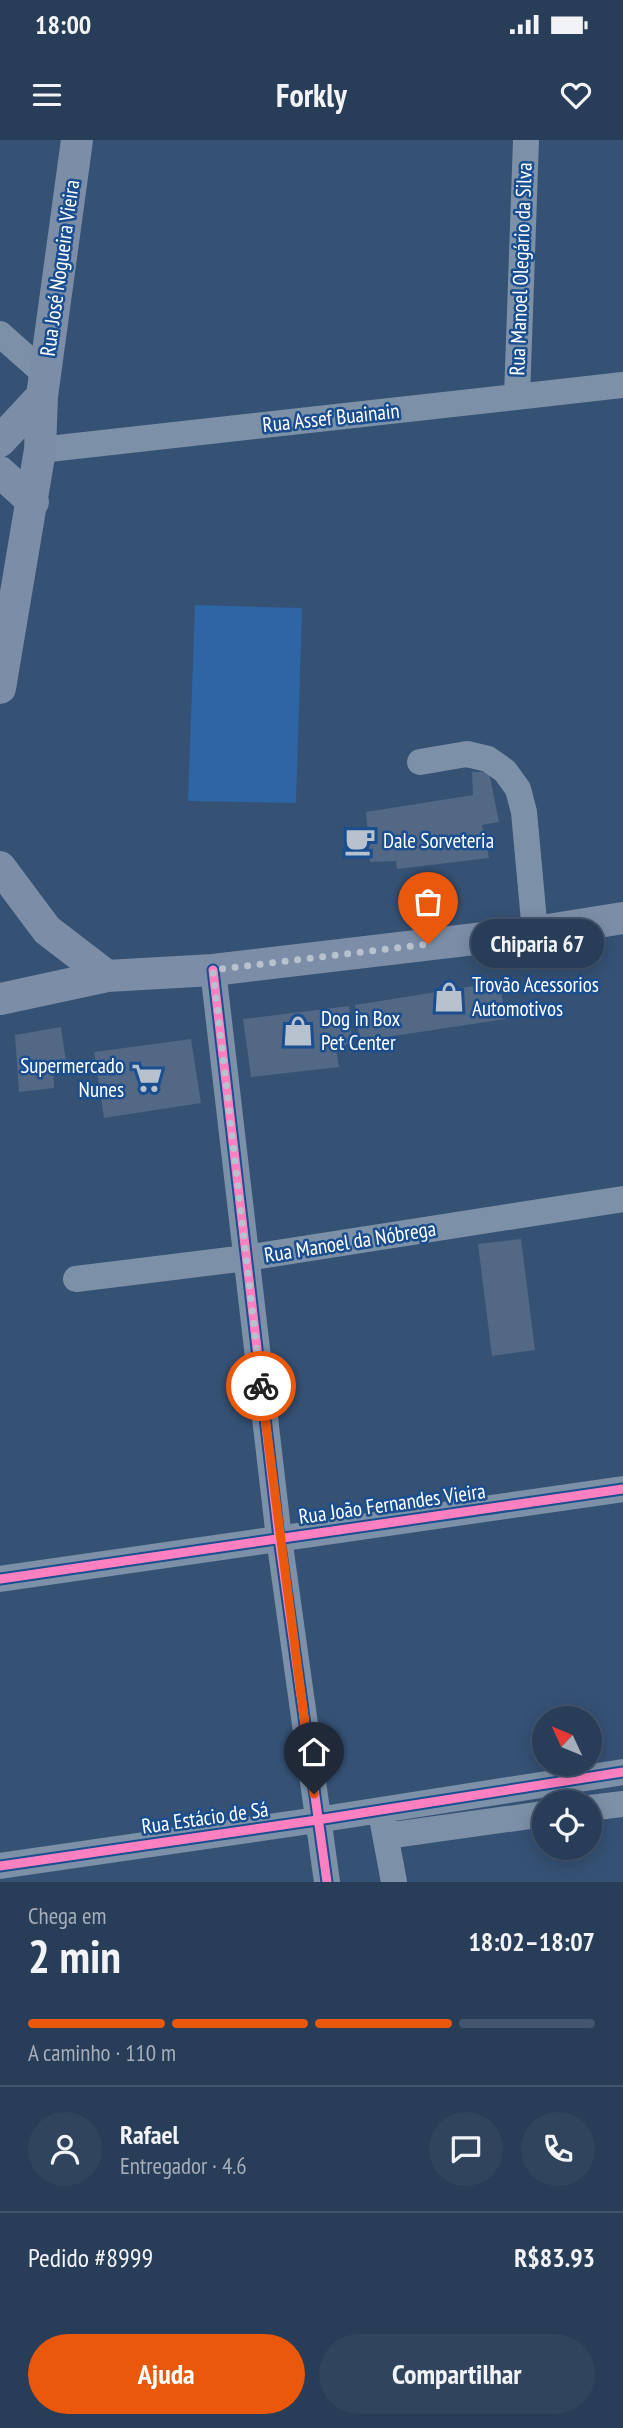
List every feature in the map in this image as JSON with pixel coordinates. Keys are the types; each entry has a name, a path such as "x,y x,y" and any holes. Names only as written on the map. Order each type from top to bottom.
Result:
{"main road":[{"name":"Rua José Nogueira Vieira","path":"0,688 33,502 40,450 44,385 77,140"},
{"path":"0,441 44,385"},
{"path":"0,472 33,502"},
{"path":"0,867 47,930 107,976"},
{"path":"0,999 107,976 213,970 535,932 623,918"}],"street":[{"name":"Rua Manoel Olegário da Silva","path":"517,397 526,140"},
{"path":"0,334 44,385"},
{"name":"Rua Assef Buainain","path":"40,450 623,385"},
{"path":"420,762 467,754 488,759 505,771 518,789 524,811 535,932"},
{"path":"213,970 279,1538 327,1882"},
{"name":"Rua Manoel da Nóbrega","path":"76,1279 246,1258 623,1199"},
{"name":"Rua João Fernandes Vieira","path":"0,1579 623,1489"},
{"name":"Rua Estácio de Sá","path":"0,1866 623,1772"},
{"path":"602,1807 623,1804"},
{"path":"381,1810 394,1882"},
{"path":"386,1836 532,1816"}],"shaded area":[{"path":"195,605 302,608 296,803 188,801"}],"building":[{"path":"472,772 489,772 499,822 482,825 489,858 397,869 396,861 370,862 366,812 473,795"},
{"path":"499,982 506,1019 360,1041 355,1005"},
{"name":"Dog in Box Pet Center","path":"349,1006 352,1042 336,1049 339,1067 251,1077 243,1019"},
{"path":"61,1027 66,1062 53,1063 54,1088 19,1092 15,1035"},
{"name":"Supermercado Nunes","path":"191,1039 201,1103 104,1118 94,1052"},
{"path":"521,1239 535,1350 492,1356 478,1244"}],"cycle path":[{"path":"213,970 279,1538 327,1882"},
{"path":"0,1579 623,1489"},
{"path":"0,1866 623,1772"}],"way so far":[{"path":"261,1386 213,970 428,944"}],"place":[{"name":"Dale Sorveteria","path":"360,841"},
{"name":"Chiparia 67","path":"428,944"},
{"name":"Trovão Acessorios Automotivos","path":"449,997"},
{"name":"Dog in Box Pet Center","path":"298,1031"},
{"name":"Supermercado Nunes","path":"147,1078"}],"route":[{"path":"261,1386 314,1794"}]}
